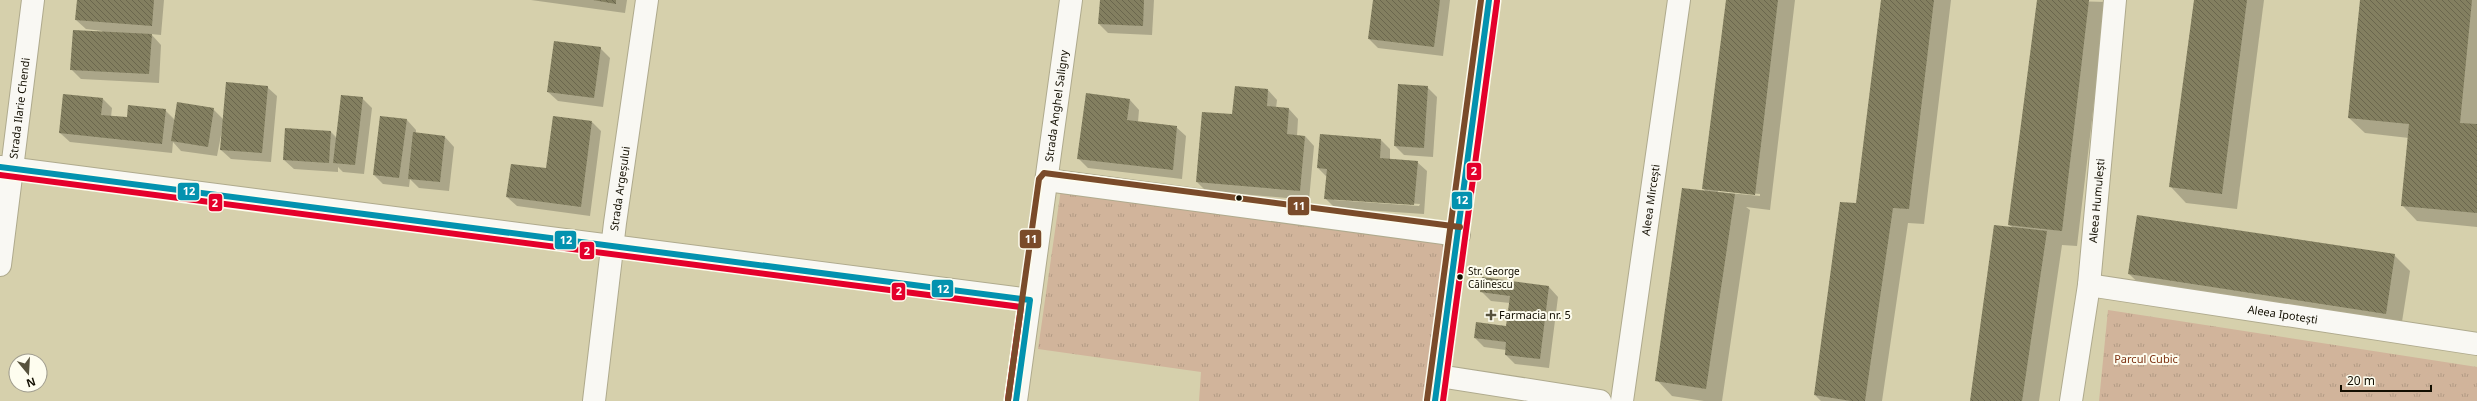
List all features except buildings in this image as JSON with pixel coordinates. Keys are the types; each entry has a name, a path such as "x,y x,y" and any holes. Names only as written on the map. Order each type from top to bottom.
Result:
{"street":[{"name":"Strada Ilarie Chendi","path":"0,265 7,168 32,0"},
{"name":"Strada Argeșului","path":"594,401 613,245 647,0"},
{"name":"Strada Anghel Saligny","path":"1016,401 1047,180 1070,0"},
{"path":"1435,401 1459,235 1489,0"},
{"name":"Aleea Mircești","path":"1622,401 1679,0"},
{"name":"Aleea Humulești","path":"2071,401 2089,285 2115,0"},
{"path":"7,168 1030,300"},
{"path":"1047,180 1459,235"},
{"name":"Aleea Ipotești","path":"2089,285 2477,344"},
{"path":"1439,376 1600,401"}],"green space":[{"path":"1061,189 1446,243 1424,401 1199,401 1201,372 1038,349"},
{"name":"Parcul Cubic","path":"2108,310 2477,367 2477,401 2099,401"}],"transit line":[{"name":"11","path":"1427,400 1481,0"},
{"name":"12","path":"1435,401 1489,0"},
{"name":"2","path":"1443,401 1497,1"},
{"name":"12","path":"0,167 1030,300 1016,401"},
{"name":"11","path":"1008,400 1039,179 1044,173 1460,227"},
{"name":"2","path":"0,175 1021,307 1008,400"}],"place":[{"name":"Str. George Călinescu","path":"1460,277"},
{"name":"Farmacia nr. 5","path":"1491,315"}]}
